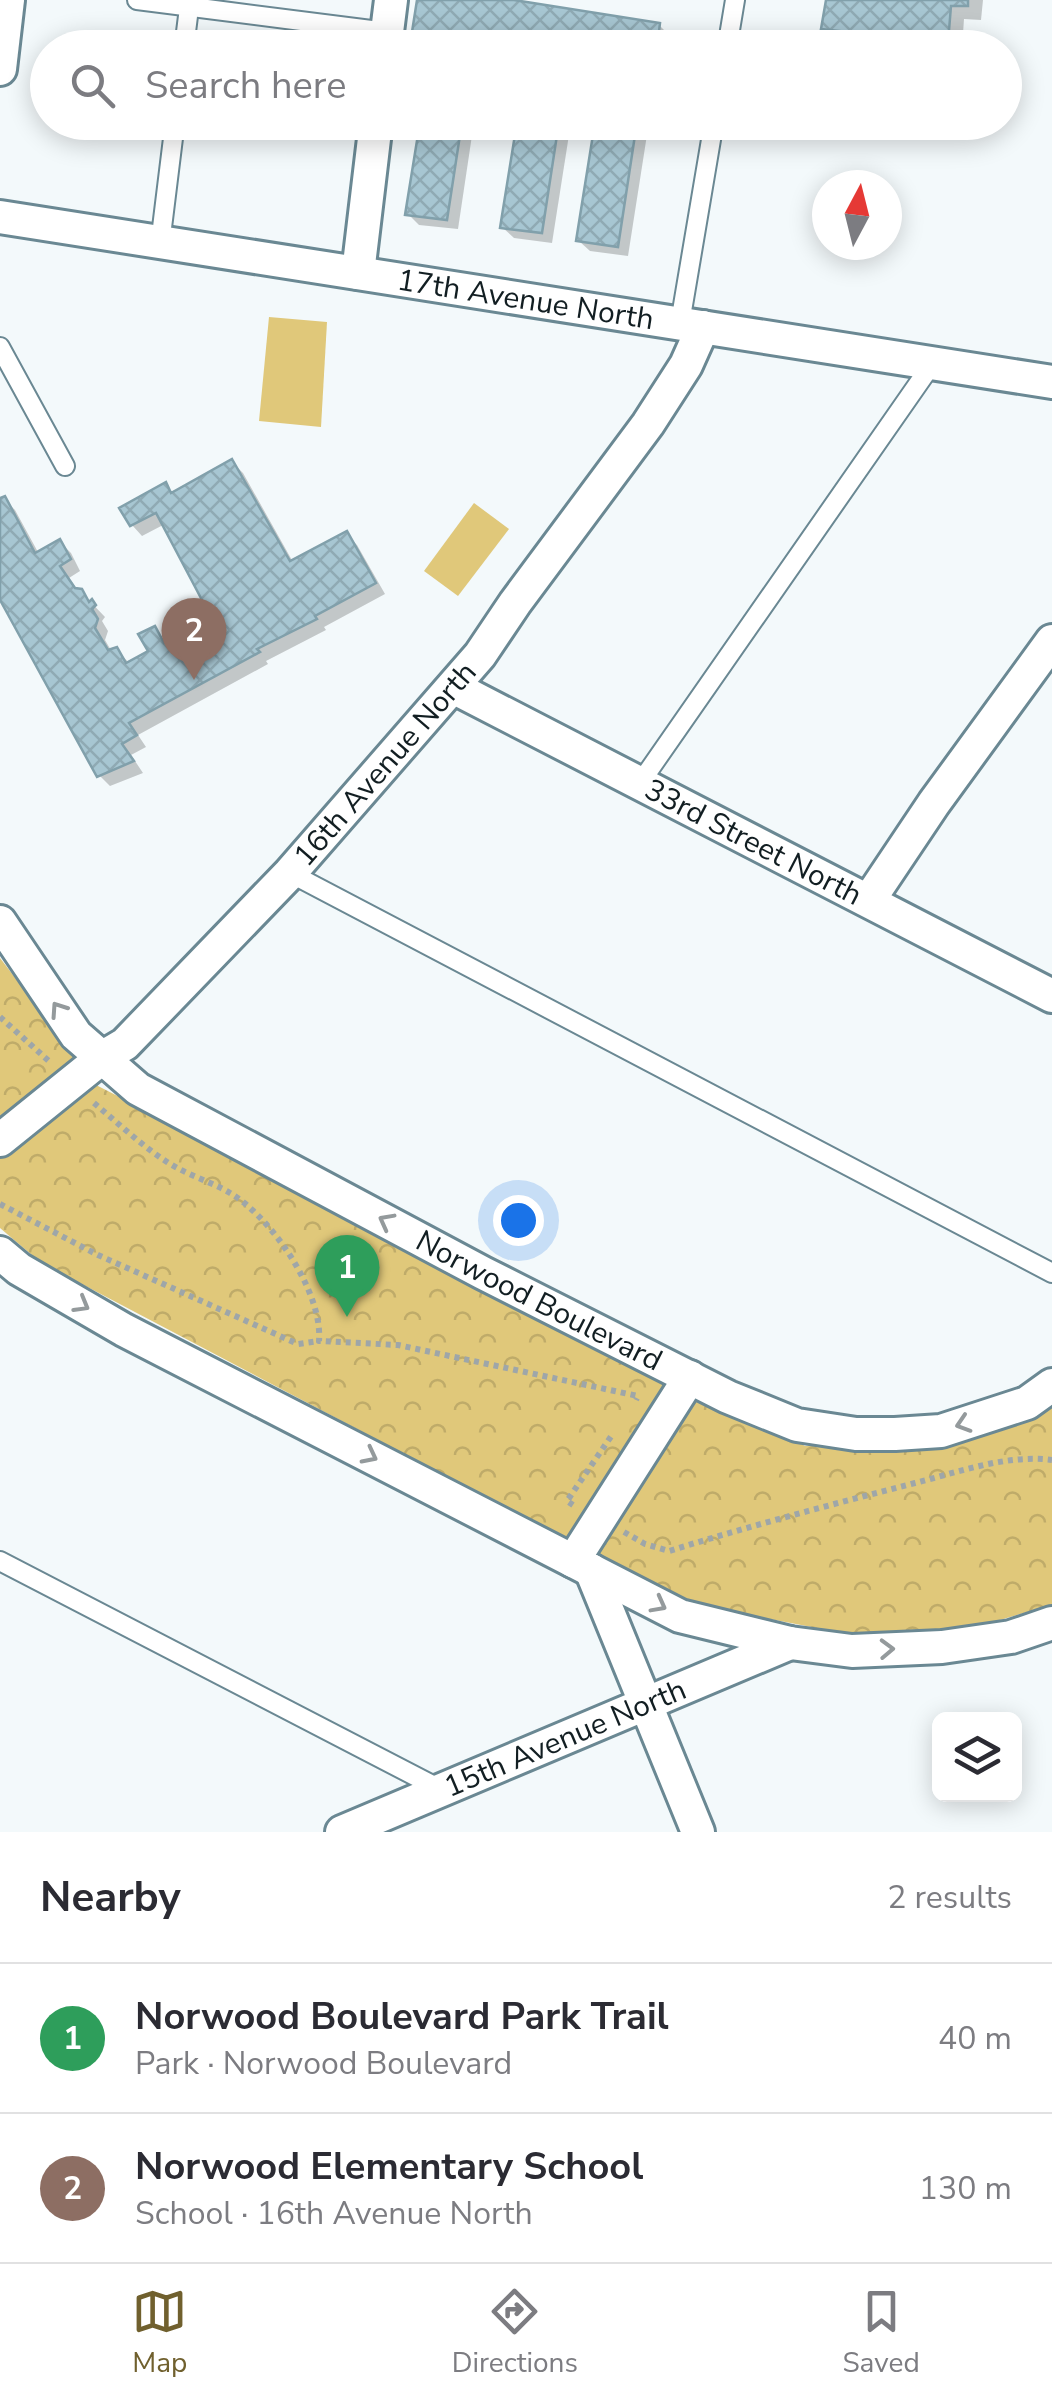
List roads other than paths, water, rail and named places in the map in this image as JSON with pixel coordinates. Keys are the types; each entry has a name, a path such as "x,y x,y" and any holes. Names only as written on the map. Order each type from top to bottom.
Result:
{"street":[{"path":"0,69 8,0"},
{"path":"358,273 374,140"},
{"name":"17th Avenue North","path":"0,218 1052,382"},
{"name":"16th Avenue North","path":"0,1140 56,1072 103,1057 125,1044 290,873 453,687 648,424 686,365 692,325"},
{"path":"869,900 1052,641"},
{"name":"33rd Street North","path":"453,687 1052,996"},
{"name":"Norwood Boulevard","path":"0,922 76,1035 138,1089 728,1398 797,1426 856,1434 895,1434 941,1431 1026,1403 1052,1385"},
{"path":"0,1253 18,1268 124,1330 680,1616 790,1643 852,1651 942,1647 1012,1637 1052,1623"},
{"path":"690,1378 600,1519 582,1566 698,1832"},
{"name":"15th Avenue North","path":"342,1832 790,1643"}],"lane":[{"path":"137,0 387,27"},
{"path":"730,30 735,0"},
{"path":"186,30 190,4"},
{"path":"160,244 173,140"},
{"path":"692,325 712,140"},
{"path":"0,347 65,466"},
{"path":"640,783 932,364"},
{"path":"290,873 1052,1273"},
{"path":"0,1561 442,1790"}],"place":[{"name":"Norwood Elementary School","path":"194,680"},
{"name":"Norwood Boulevard Park Trail","path":"347,1317"}]}
